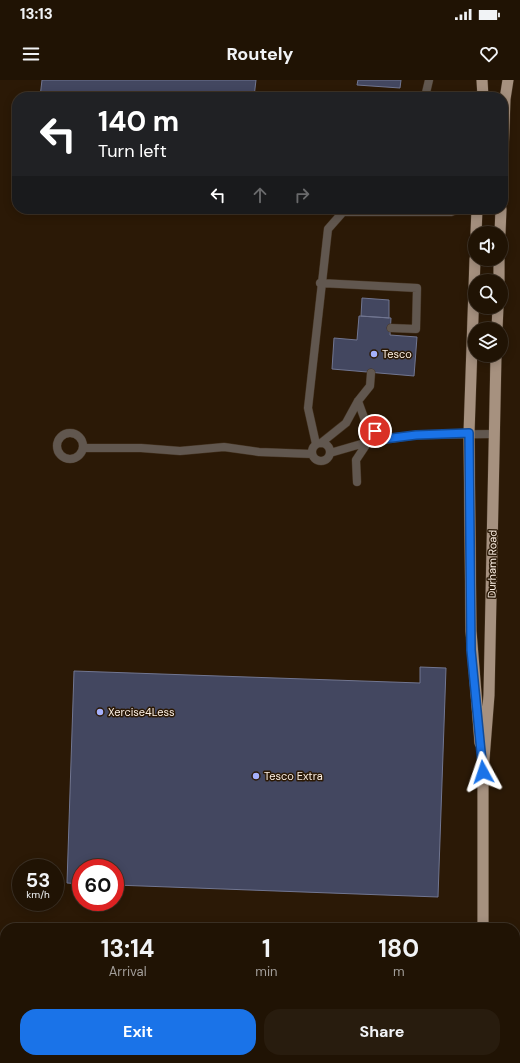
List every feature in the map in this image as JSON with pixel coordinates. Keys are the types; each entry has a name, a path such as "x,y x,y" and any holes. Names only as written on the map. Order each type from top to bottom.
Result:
{"main road":[{"path":"482,80 483,92"},
{"path":"506,92 508,80"},
{"path":"476,226 477,214"},
{"path":"500,226 501,214"},
{"name":"Durham Road","path":"475,266 469,433 471,650 483,772"},
{"name":"Durham Road","path":"483,923 483,772 490,680 493,434 496,362"}],"lane":[{"path":"426,92 429,80"},
{"path":"318,444 308,408 320,283 328,230 339,214"},
{"path":"320,283 417,288 416,329 391,328"},
{"path":"371,373 370,386 358,401 346,423 312,449 312,454 315,459 321,461 326,459 330,454 368,442 384,439 416,435 469,433 493,434"},
{"path":"358,401 366,423 384,439"},
{"path":"357,482 356,460 368,442"},
{"path":"318,444 327,445 330,454"},
{"path":"83,448 141,448 180,451 224,447 259,452 312,454"}],"building":[{"path":"42,80 256,80 255,92 41,92"},
{"path":"358,80 401,80 400,88 357,85"},
{"path":"362,298 389,300 389,318 361,316"},
{"name":"Tesco","path":"359,316 391,318 390,335 417,337 414,376 332,369 334,338 357,340"},
{"name":"Tesco Extra","path":"420,667 446,668 438,897 124,885 124,859 72,859 72,883 67,883 74,671 420,683"}],"place":[{"name":"Tesco","path":"374,354"},
{"name":"Xercise4Less","path":"100,712"},
{"name":"Tesco Extra","path":"256,776"}],"route":[{"path":"375,431 384,439 416,435 469,433 471,650 483,772"}]}
